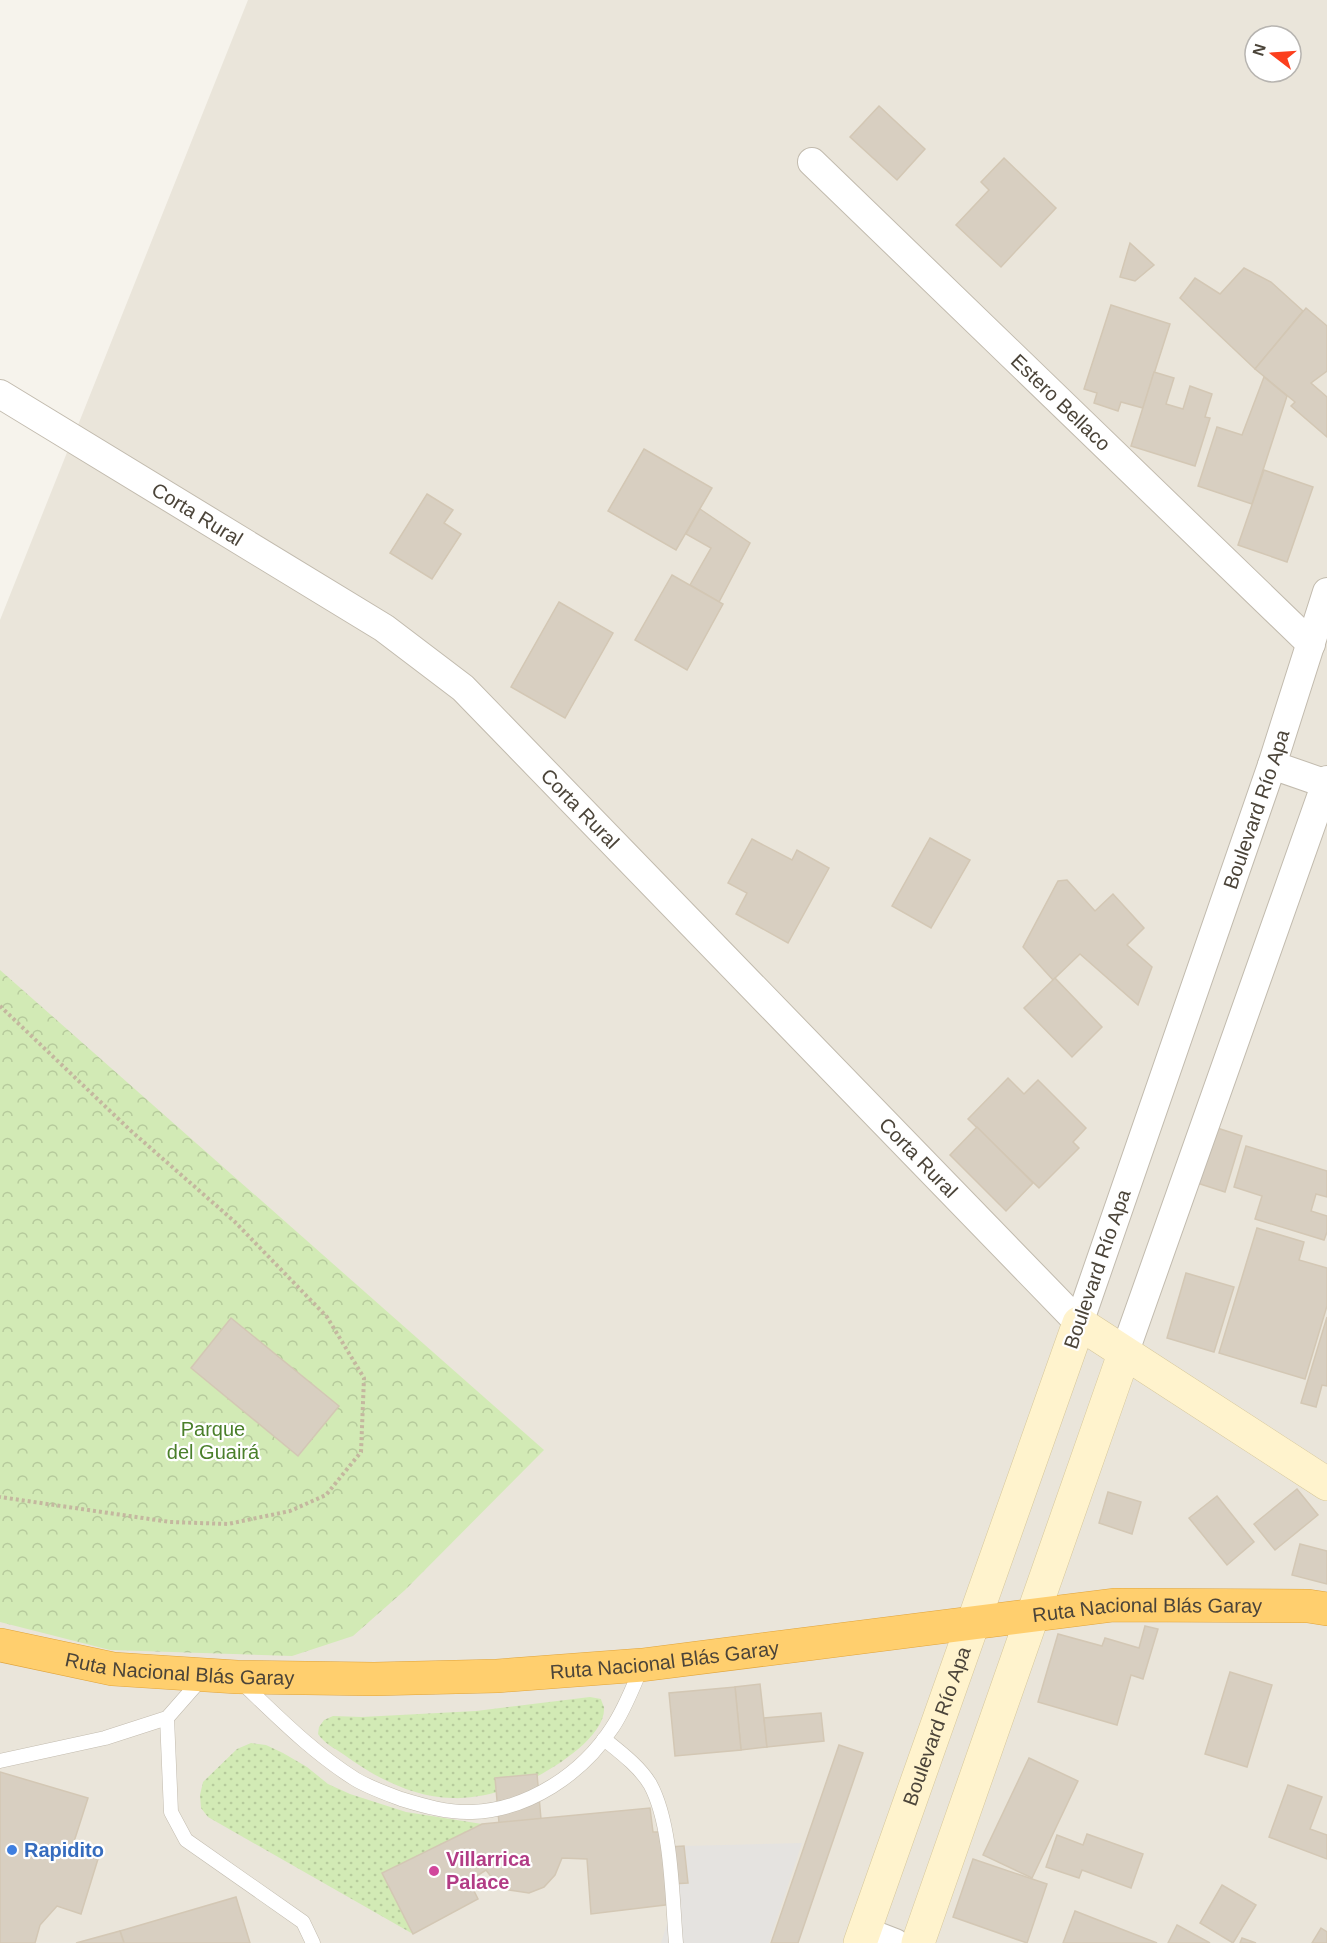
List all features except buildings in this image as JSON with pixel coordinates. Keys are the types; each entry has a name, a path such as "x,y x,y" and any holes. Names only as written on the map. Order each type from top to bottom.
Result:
{"highway":[{"name":"Ruta Nacional Blás Garay","path":"0,1645 113,1669 237,1677 374,1679 497,1676 642,1665 1114,1605 1308,1606 1327,1609"}],"main road":[{"path":"1079,1323 1327,1484"},
{"name":"Boulevard Río Apa","path":"862,1937 1079,1323"},
{"path":"918,1943 1124,1354"}],"street":[{"name":"Estero Bellaco","path":"812,162 1311,644"},
{"name":"Corta Rural","path":"0,394 384,628 463,688 1079,1323"},
{"name":"Boulevard Río Apa","path":"1079,1323 1272,765 1327,592"},
{"path":"1124,1354 1327,783 1272,765"},
{"path":"862,1937 895,1943"}],"lane":[{"path":"237,1677 321,1756 357,1780 419,1805 473,1812 510,1805 535,1796 570,1774 604,1739 625,1706 642,1665"},
{"path":"0,1761 105,1738 167,1718 205,1675"},
{"path":"167,1718 171,1812 186,1840 303,1922 313,1943"},
{"path":"604,1739 634,1764 649,1784 659,1806 666,1830 676,1943"}],"path":[{"path":"0,1006 130,1130 235,1222 327,1317 364,1378 361,1452 326,1495 290,1511 228,1524 170,1522 0,1497"}],"shaded area":[{"path":"248,0 1327,0 1327,1943 0,1943 0,620"},
{"path":"802,1843 769,1943 661,1943 673,1904 671,1884 688,1883 684,1846"}],"green space":[{"name":"Parque del Guairá","path":"0,970 544,1450 405,1590 353,1636 292,1656 110,1650 0,1622"},
{"path":"590,1697 601,1699 604,1707 602,1720 583,1745 553,1768 523,1784 474,1797 437,1797 408,1790 381,1778 355,1762 326,1743 318,1734 319,1727 324,1720 333,1716 362,1717 476,1711"},
{"path":"251,1743 266,1745 283,1753 307,1767 328,1784 350,1794 406,1812 482,1824 383,1873 413,1934 208,1817 201,1808 200,1795 203,1782 237,1749"}],"place":[{"name":"Rapidito","path":"12,1850"},
{"name":"Villarrica Palace","path":"434,1871"}]}
